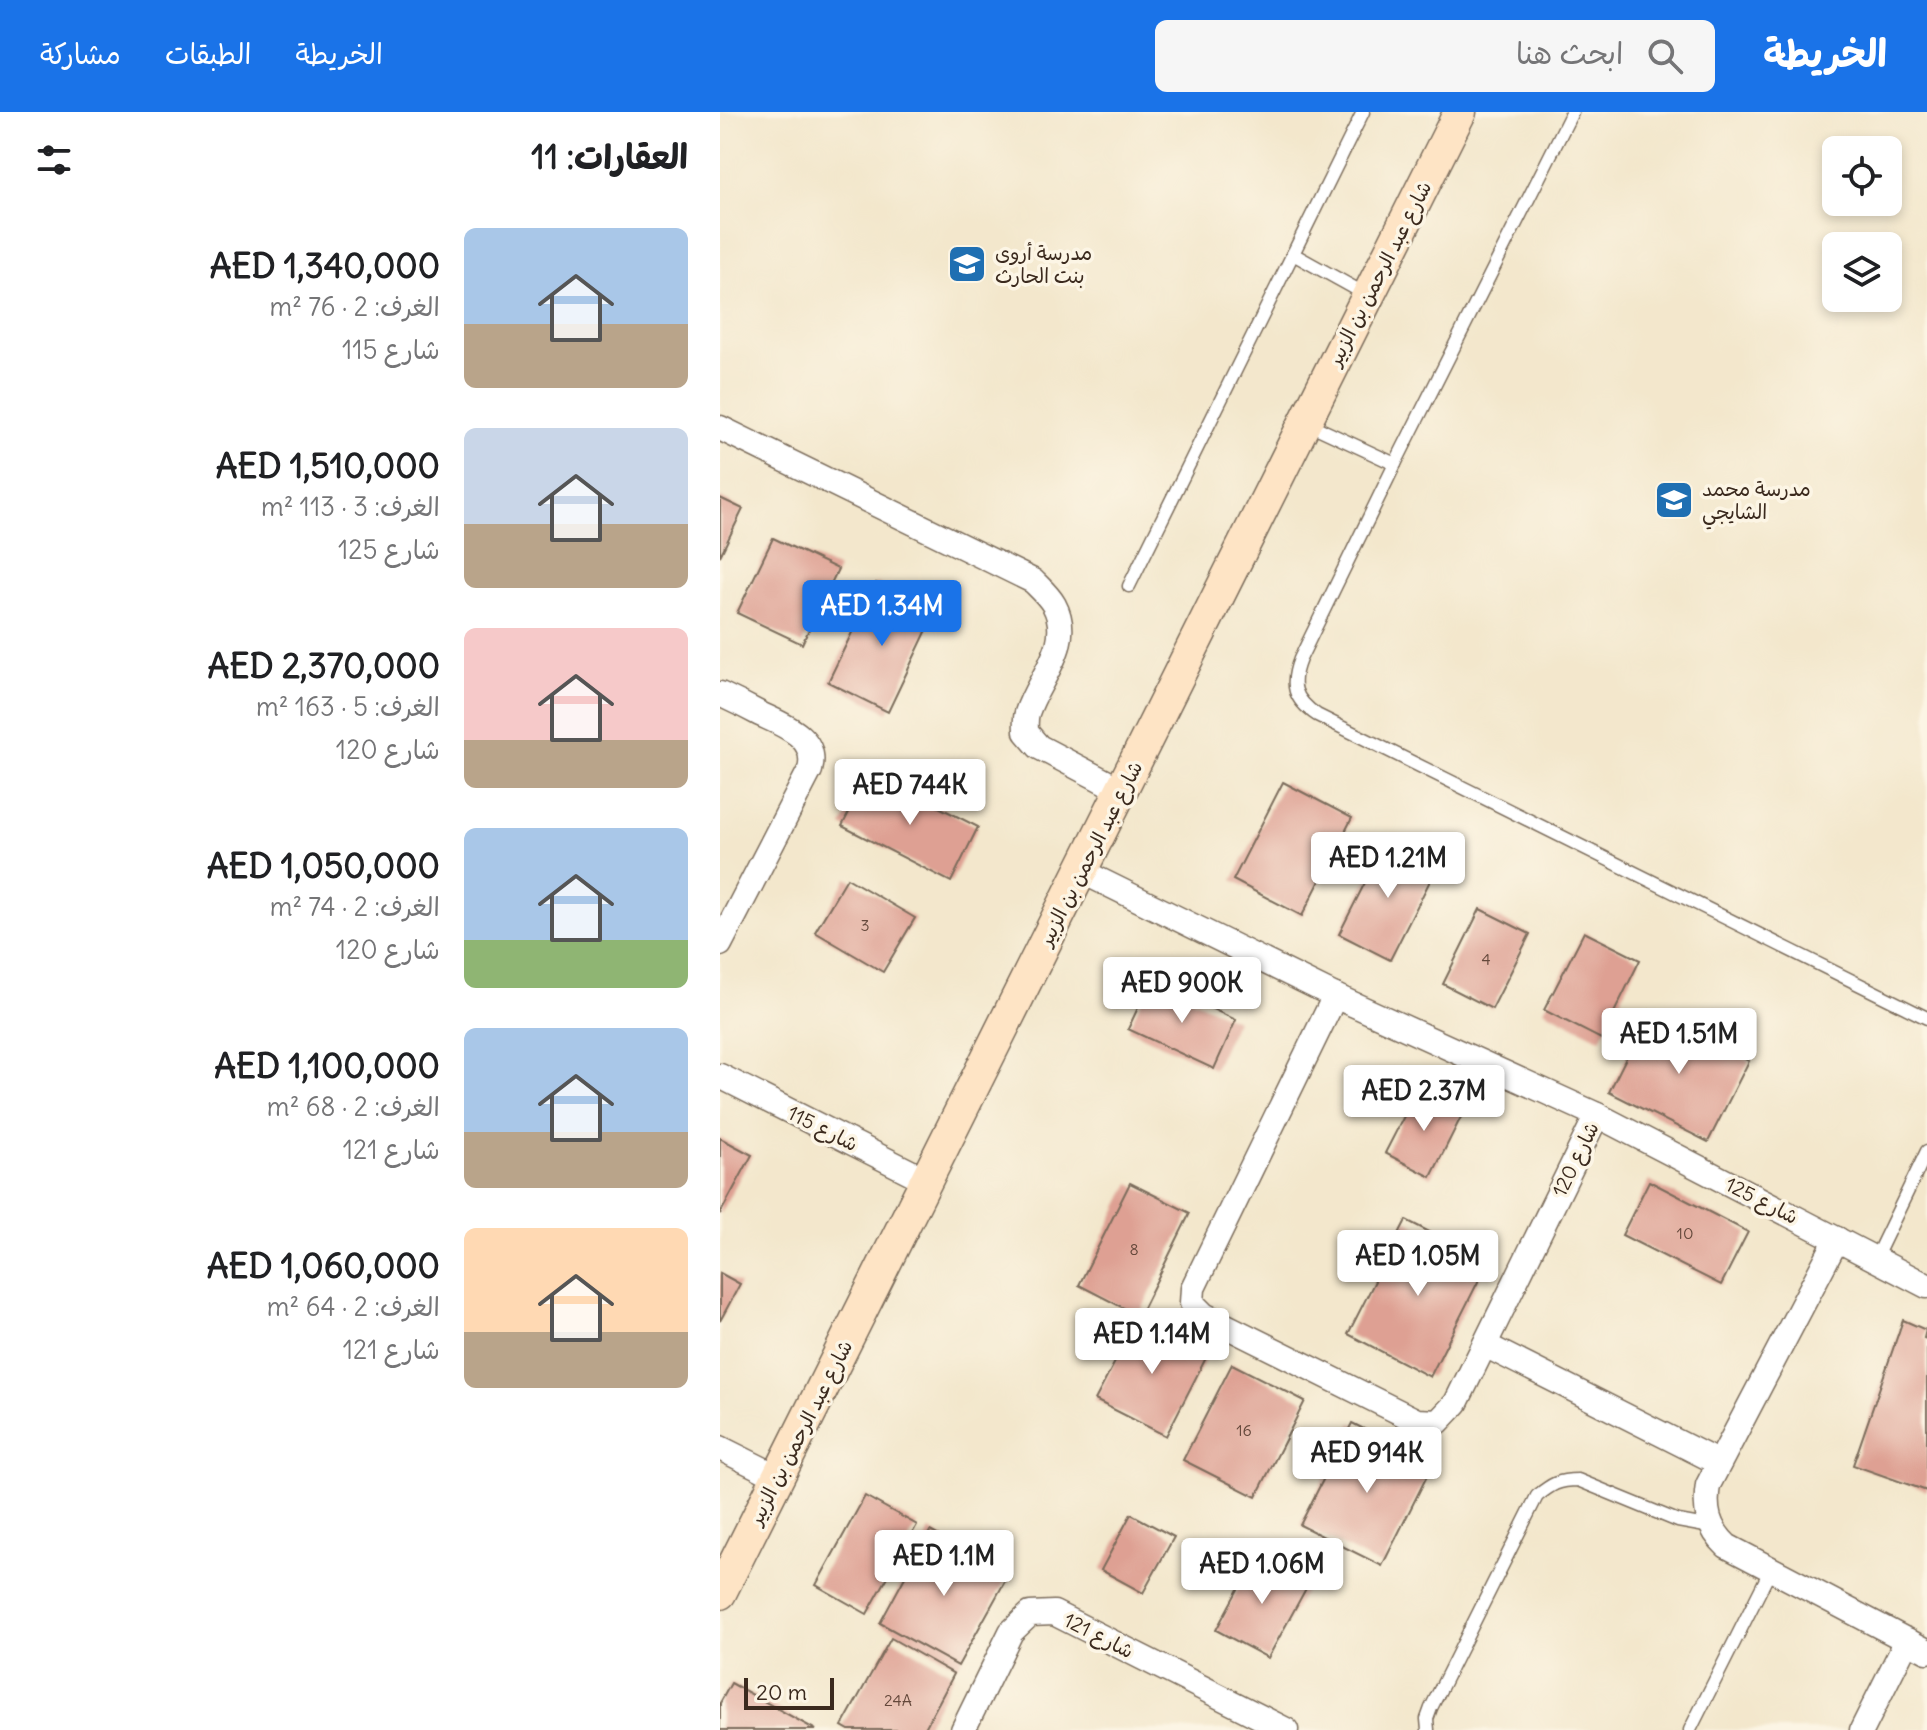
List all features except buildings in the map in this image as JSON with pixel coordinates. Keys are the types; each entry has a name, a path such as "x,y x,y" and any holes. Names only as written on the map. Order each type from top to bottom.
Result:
{"street":[{"name":"شارع عبد الرحمن بن الزبير","path":"720,1593 1460,112"},
{"path":"720,428 1033,581 1053,602 1060,634 1054,658 1025,715 1026,732 1039,747 1121,790"},
{"path":"720,694 797,732 808,747 812,760 810,770 720,944"},
{"name":"شارع 120","path":"1081,871 1335,996 1597,1115 1456,1403 1438,1422 1417,1421 1204,1315 1192,1303 1193,1288 1335,996"},
{"name":"شارع 115","path":"720,1076 926,1180"},
{"name":"شارع 125","path":"1597,1115 1927,1286"},
{"path":"1837,1239 1719,1463 1708,1485 1705,1501 1711,1527 1727,1546 1917,1646 1862,1730"},
{"path":"1485,1345 1719,1463"},
{"path":"720,1448 778,1477"},
{"name":"شارع 121","path":"963,1730 1011,1632 1030,1614 1054,1613 1286,1730"}],"lane":[{"path":"1129,586 1363,112"},
{"path":"1572,112 1395,464 1294,673 1293,685 1308,709 1317,715 1927,1018"},
{"path":"1293,254 1368,296"},
{"path":"1305,422 1395,464"},
{"path":"1875,1259 1927,1151"},
{"path":"1428,1730 1427,1719 1431,1708 1537,1496 1551,1485 1561,1480 1578,1480 1678,1521 1711,1527"},
{"path":"1690,1730 1771,1569"}],"place":[{"name":"مدرسة أروى بنت الحارث","path":"967,264"},
{"name":"مدرسة محمد الشايجي","path":"1674,500"}]}
